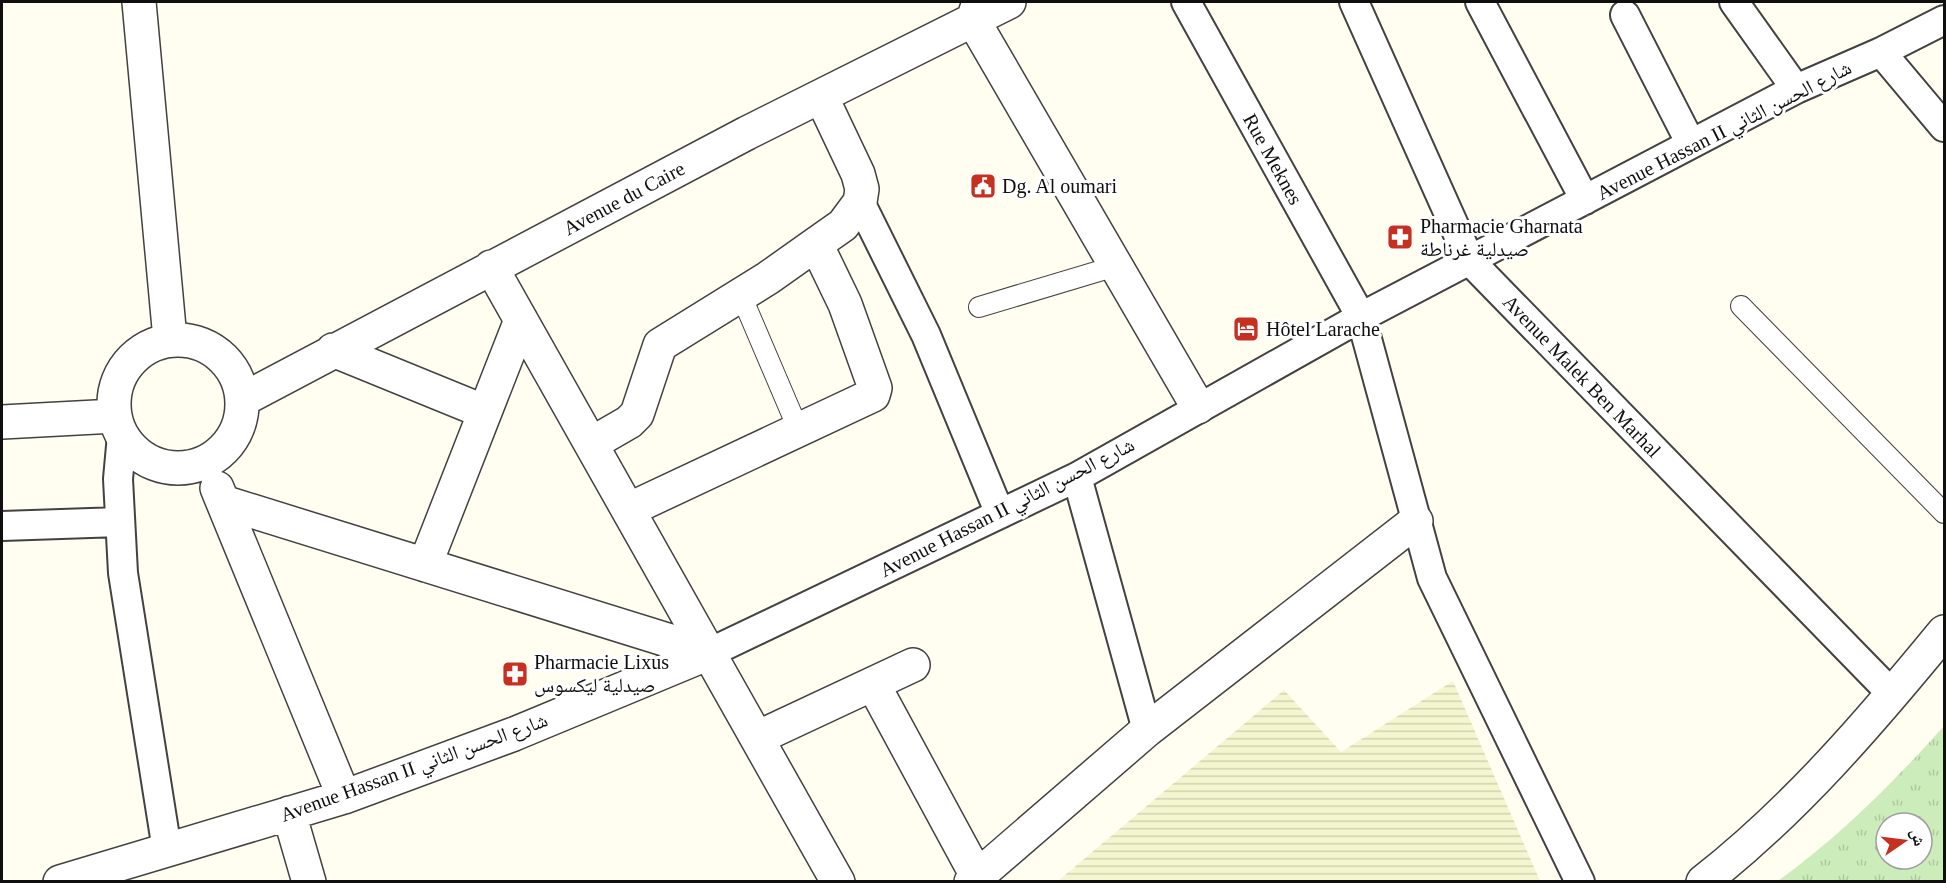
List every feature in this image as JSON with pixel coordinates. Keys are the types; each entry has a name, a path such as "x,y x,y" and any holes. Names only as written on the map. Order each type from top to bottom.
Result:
{"street":[{"path":"139,2 170,339"},
{"name":"Avenue du Caire","path":"242,400 491,267 821,96 976,11 1009,2"},
{"name":"Rue Meknes","path":"1186,2 1361,317 1432,578 1580,882"},
{"name":"Avenue Malek Ben Marhal","path":"1354,2 1470,261 1893,695"},
{"path":"1480,2 1585,200"},
{"path":"1734,2 1796,89"},
{"path":"976,11 1116,266 1198,407"},
{"path":"1625,15 1691,144"},
{"name":"Avenue Hassan II شارع الحسن الثاني","path":"60,882 344,797 514,734 709,653 1077,477 1361,317 1796,89 1881,52 1944,20"},
{"path":"1881,52 1944,127"},
{"path":"591,444 629,422 637,414 660,345 741,295 843,225 860,202 862,189 858,174 821,96"},
{"path":"860,202 926,335 1000,514"},
{"path":"628,510 873,395 875,388 845,304 816,244"},
{"path":"491,267 838,882"},
{"path":"425,565 521,320"},
{"path":"119,425 134,450 159,465 188,467 206,462 222,451 234,436 241,419 242,400 238,382 230,366 217,353 201,344 170,339 146,348 131,361 120,377 115,396 119,425 118,479 123,573 167,850"},
{"path":"333,350 485,412"},
{"path":"2,423 119,425"},
{"path":"206,462 344,797"},
{"path":"1077,477 1147,730"},
{"path":"223,502 709,653"},
{"path":"873,684 974,879 1147,730 1416,521"},
{"path":"2,526 120,522"},
{"path":"1703,882 1788,806 1844,750 1893,695 1944,632"},
{"path":"758,738 913,664"},
{"path":"289,813 309,882"}],"lane":[{"path":"979,307 1116,266"},
{"path":"741,295 799,431"},
{"path":"1741,306 1944,513"}],"green space":[{"path":"1453,681 1540,881 1058,881 1284,690 1341,752"},
{"path":"1944,726 1944,881 1778,881 1823,846 1885,788"}],"place":[{"name":"Dg. Al oumari","path":"983,186"},
{"name":"Pharmacie Gharnata صيدلية غرناطة","path":"1400,237"},
{"name":"Hôtel Larache","path":"1246,329"},
{"name":"Pharmacie Lixus صيدلية ليكسوس","path":"515,674"}]}
